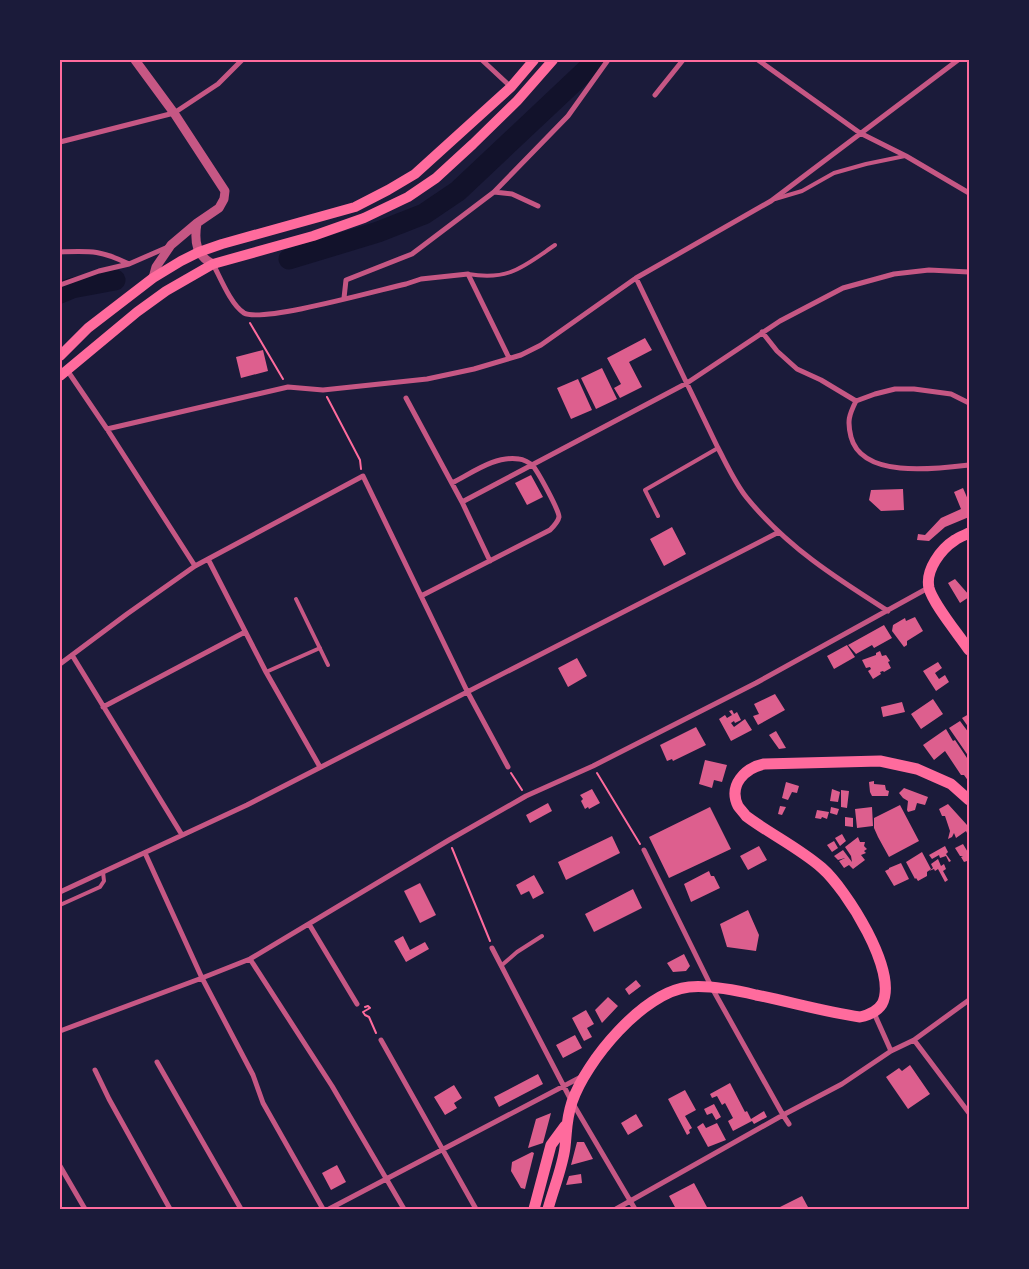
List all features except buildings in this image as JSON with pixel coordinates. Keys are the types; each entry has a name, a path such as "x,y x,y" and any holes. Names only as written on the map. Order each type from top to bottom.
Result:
{"main road":[{"path":"60,356 88,328 153,278 180,261 199,252 288,224 355,206 415,174 511,87 534,60"},
{"path":"63,373 112,331 166,291 213,264 313,236 364,218 408,198 436,178 518,101 553,60"},
{"path":"63,373 69,352 88,328"},
{"path":"969,533 955,540 939,554 930,572 929,587 939,606 969,650"},
{"path":"548,1209 565,1148 565,1126 572,1102 585,1076 625,1025 656,998 688,987 733,990 860,1018 874,1013 882,1003 885,992 884,977 868,932 844,892 821,867 746,816 738,805 736,792 739,781 746,771 754,766 764,764 880,761 917,768 951,784 969,800"},
{"path":"534,1209 552,1145 565,1126"}],"street":[{"path":"135,60 174,113 225,191 224,199 219,208 197,223 171,246 156,267 153,278"},
{"path":"60,142 174,113 218,84 242,60"},
{"path":"482,60 511,87"},
{"path":"344,298 346,280 412,254 494,192 568,116 608,60"},
{"path":"655,95 683,60"},
{"path":"758,60 860,133 906,156 969,193"},
{"path":"107,429 288,388 323,390 427,379 474,369 521,355 541,345 636,278 771,201 958,60"},
{"path":"494,192 512,194 538,206"},
{"path":"197,223 194,236 199,252 213,264 236,307 245,314 283,313 421,279 468,274 508,358"},
{"path":"60,285 129,264 171,246"},
{"path":"60,252 99,252 110,254 129,264"},
{"path":"462,502 688,383 762,332 843,288 894,274 929,270 969,272"},
{"path":"636,278 718,448 747,497 778,532 810,560 888,611"},
{"path":"762,332 777,351 797,369 821,380 856,401"},
{"path":"63,373 107,429 194,566"},
{"path":"969,403 951,394 895,390 875,394 856,401 848,417 853,446 864,458 882,465 907,468 933,469 969,465"},
{"path":"406,398 462,502 490,560"},
{"path":"421,596 550,530 557,522 559,516 554,502 532,465 521,459 505,458 452,483"},
{"path":"60,664 194,566 363,476 467,691 508,767"},
{"path":"60,892 247,805 778,532"},
{"path":"208,559 266,672 320,766"},
{"path":"60,1031 250,959 526,796 593,766 756,683 929,587"},
{"path":"103,707 245,632"},
{"path":"72,655 182,834"},
{"path":"644,850 712,988 782,1115 789,1124"},
{"path":"145,853 202,978 253,1075 263,1103 322,1209"},
{"path":"308,924 356,1004"},
{"path":"492,948 572,1102 635,1209"},
{"path":"250,959 332,1086 404,1209"},
{"path":"616,1209 782,1115 842,1084 891,1051 914,1040 969,1000"},
{"path":"874,1013 891,1051"},
{"path":"381,1040 476,1209"},
{"path":"914,1040 969,1113"},
{"path":"157,1062 241,1209"},
{"path":"95,1070 170,1209"},
{"path":"329,1209 585,1076"},
{"path":"60,1166 85,1209"}],"lane":[{"path":"771,201 802,191 834,173 906,156"},
{"path":"468,274 486,277 517,271 555,245"},
{"path":"658,516 645,490 718,448"},
{"path":"296,599 328,665"},
{"path":"266,672 320,648"},
{"path":"60,905 100,887 104,881 104,872"},
{"path":"502,965 517,952 542,936"}],"path":[{"path":"245,314 288,388"},
{"path":"323,390 360,460 363,476"},
{"path":"593,766 644,850"},
{"path":"508,767 526,796"},
{"path":"449,840 492,948"},
{"path":"365,1015 369,1017 372,1027 381,1040"}],"waterway":[{"path":"289,259 378,232 424,214 458,191 597,60"},
{"path":"60,293 72,288 115,280"}]}
